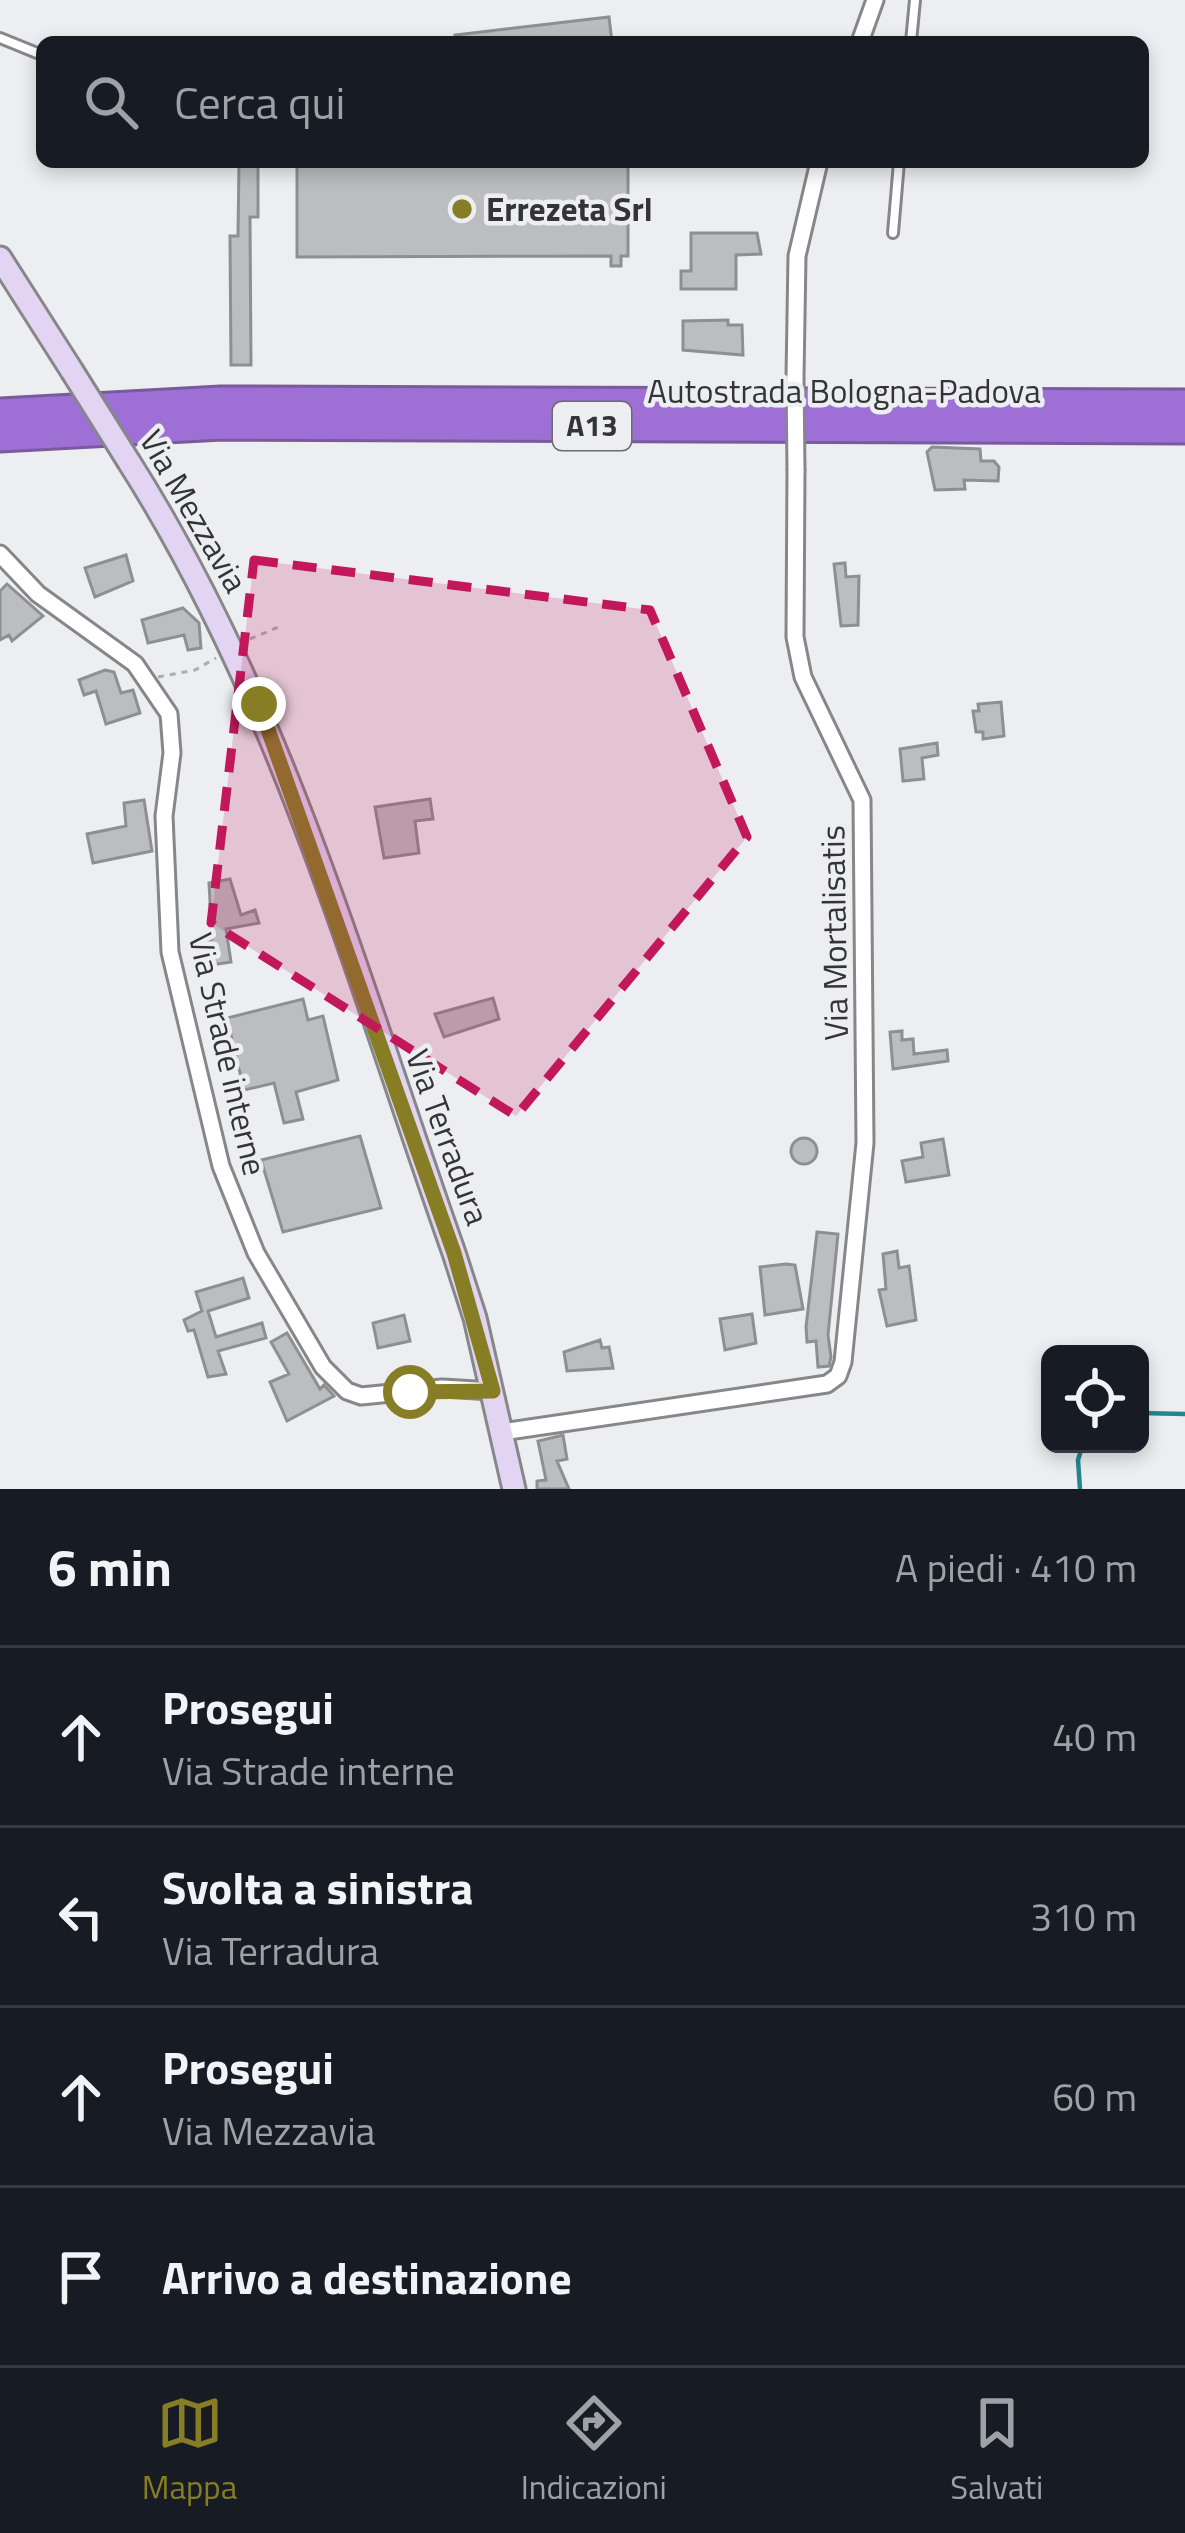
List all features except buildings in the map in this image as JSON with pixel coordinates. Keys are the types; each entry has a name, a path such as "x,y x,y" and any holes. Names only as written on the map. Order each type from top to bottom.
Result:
{"highway":[{"name":"Autostrada Bologna-Padova","path":"0,413 220,401 1185,404"},
{"name":"Autostrada Bologna-Padova","path":"0,437 221,425 1185,429"}],"main road":[{"name":"Via Mezzavia","path":"0,258 182,545 227,633 298,814"},
{"name":"Via Terradura","path":"298,814 454,1253 493,1391 514,1489"}],"street":[{"path":"862,36 875,0"},
{"name":"Via Mortalisatis","path":"502,1432 827,1384 838,1376 843,1362 865,1143 862,800 803,676 795,637 797,256 819,168"},
{"path":"0,554 38,593 152,681"},
{"name":"Via Strade interne","path":"152,681 172,733 164,816 170,952 221,1166 245,1234 323,1367 347,1391 361,1396 442,1388 493,1391"}],"lane":[{"path":"912,36 915,0"},
{"path":"0,38 36,53"},
{"path":"892,233 898,168"}],"path":[{"path":"250,639 281,626"},
{"path":"152,681 195,670 222,653"}],"highlighted area":[{"path":"254,560 650,610 747,837 516,1116 211,923"}],"waterway":[{"path":"1149,1413 1185,1414"},
{"path":"1080,1453 1080,1489"}],"place":[{"name":"Errezeta Srl","path":"462,209"}],"route":[{"path":"259,704 454,1253 493,1391 442,1388 410,1392"}]}
